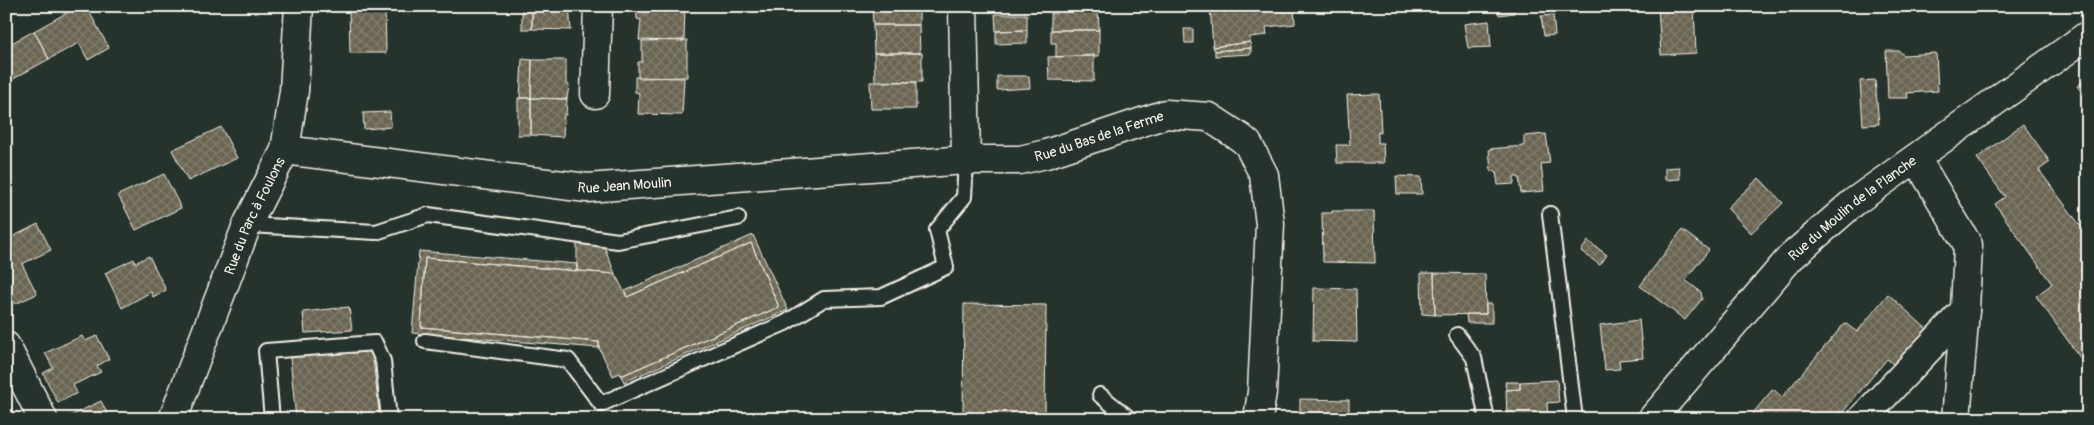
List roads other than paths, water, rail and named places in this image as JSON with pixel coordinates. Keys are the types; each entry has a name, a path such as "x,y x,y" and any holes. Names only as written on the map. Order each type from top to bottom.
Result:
{"street":[{"name":"Rue du Parc à Foulons","path":"173,419 247,225 284,150 294,91 299,6"},
{"path":"595,94 598,6"},
{"path":"963,6 966,160"},
{"name":"Rue du Moulin de la Planche","path":"1652,419 1790,258 1854,202 2088,35"},
{"name":"Rue du Bas de la Ferme","path":"966,160 1020,160 1046,154 1166,114 1209,117 1229,129 1248,144 1264,175 1270,224 1262,392 1258,419"},
{"name":"Rue Jean Moulin","path":"284,150 587,188 966,160"},
{"path":"1916,158 1968,245 1956,419"},
{"path":"1862,419 1965,310"},
{"path":"6,346 42,419"}],"lane":[{"path":"425,341 568,360 601,404 785,323 824,299 881,297 946,267 937,230 964,197 966,160"},
{"path":"1550,214 1575,419"},
{"path":"247,225 376,232 428,215 618,241 738,218"},
{"path":"1457,335 1474,358 1486,419"},
{"path":"272,419 266,351 375,343 383,361 389,419"},
{"path":"1100,395 1130,419"}]}
